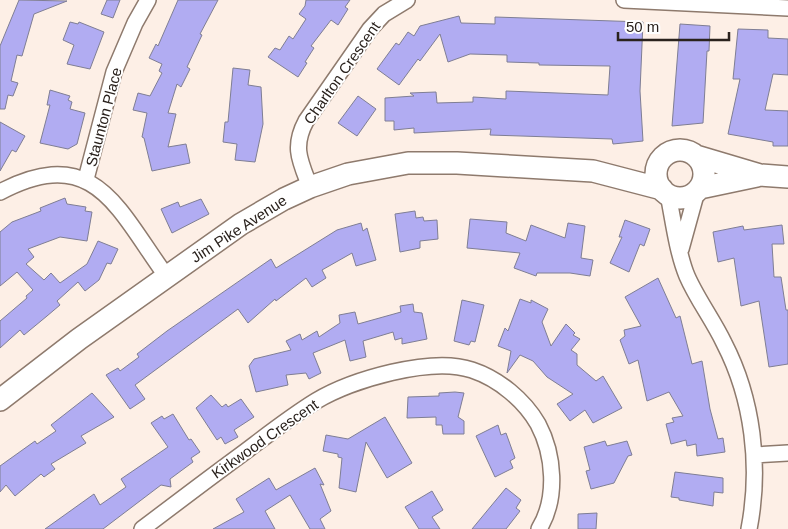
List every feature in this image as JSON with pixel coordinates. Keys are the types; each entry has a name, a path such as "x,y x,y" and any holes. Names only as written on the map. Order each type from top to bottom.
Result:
{"street":[{"name":"Staunton Place","path":"86,179 114,72 135,23 148,0"},
{"name":"Charlton Crescent","path":"310,186 300,163 299,134 306,121 370,30 384,14 407,0"},
{"path":"624,0 788,8"},
{"path":"749,529 755,488 750,418 740,381 725,344 687,275 665,192 656,176 659,162 664,156 676,150 683,150 696,156 760,175 788,177"},
{"path":"681,251 698,189 703,181 704,167 696,156"},
{"name":"Jim Pike Avenue","path":"607,173 659,162"},
{"name":"Jim Pike Avenue","path":"0,400 79,339 241,224 274,203 310,186 348,174 408,163 457,163 607,173 665,192"},
{"path":"0,192 41,177 58,174 86,179 109,195 167,277"},
{"path":"665,192 674,197 686,197 698,189 760,175"},
{"name":"Kirkwood Crescent","path":"142,529 284,422 316,401 370,378 390,373 446,366 472,370 498,383 522,401 534,418 544,437 551,468 548,506 539,529"},
{"path":"754,455 788,453"}],"building":[{"path":"19,0 67,1 34,14 22,56 17,55 11,81 18,83 13,96 8,95 5,109 0,109 0,46"},
{"path":"107,0 120,0 113,18 101,14"},
{"path":"178,0 218,0 200,34 202,35 187,67 190,69 181,87 177,84 168,113 176,114 168,147 186,144 190,163 152,171 144,138 142,137 147,113 133,110 138,93 150,96 162,73 159,71 162,64 149,58 156,44 158,46"},
{"path":"306,0 350,0 345,7 348,9 338,25 331,20 311,46 314,48 298,77 268,57 275,48 280,50 289,36 293,39 306,19 299,14 305,6"},
{"path":"459,16 461,23 495,24 495,17 643,22 640,91 643,141 613,144 612,139 490,135 491,129 414,133 414,128 394,130 394,121 385,121 385,98 414,96 410,93 436,92 437,103 473,102 473,97 506,99 506,91 608,95 610,66 539,65 539,63 507,62 507,55 470,54 448,62 440,34 399,85 377,69 396,43 399,45 408,32 414,36 420,26"},
{"path":"70,22 78,24 79,22 104,32 90,69 67,64 74,45 63,40"},
{"path":"680,24 710,26 709,51 707,51 703,123 672,126"},
{"path":"738,29 768,30 768,38 788,39 788,75 773,74 765,110 788,111 788,146 773,146 773,142 728,134 740,79 733,79"},
{"path":"233,68 250,70 248,85 261,87 263,124 255,162 235,160 237,144 223,142 225,122 228,122"},
{"path":"50,90 70,96 68,100 72,102 70,109 85,113 77,144 68,149 40,143 50,105 47,105"},
{"path":"358,96 376,109 357,136 338,123"},
{"path":"0,122 25,136 16,152 12,150 0,171"},
{"path":"65,198 67,204 86,207 85,211 92,212 87,241 60,237 28,249 34,257 26,264 44,280 51,273 60,283 87,264 98,241 118,249 111,264 107,263 99,280 85,291 78,282 57,301 60,305 47,316 24,335 20,330 0,348 0,321 27,298 26,296 33,290 17,272 0,286 0,232 12,222 41,211 40,208"},
{"path":"201,199 209,214 172,233 161,209 178,202 180,207"},
{"path":"415,211 416,218 423,217 424,221 437,220 438,239 420,241 420,248 400,252 395,214"},
{"path":"470,219 507,222 506,233 526,241 531,225 565,238 568,223 585,226 581,258 593,260 590,276 570,273 537,273 536,276 514,268 520,253 467,248"},
{"path":"625,220 650,229 644,246 640,244 629,272 610,263 622,237 619,237"},
{"path":"361,223 363,231 367,228 376,260 356,266 352,253 322,270 326,278 312,287 306,278 276,301 275,299 248,323 238,309 135,385 145,399 130,409 106,375 118,368 120,371 139,357 137,354 167,331 271,259 276,268 337,230"},
{"path":"782,225 784,244 772,244 774,277 781,277 786,310 788,310 788,364 769,367 759,301 741,306 734,258 718,262 713,232 743,226 744,230"},
{"path":"658,278 676,318 680,316 692,364 702,361 710,409 718,439 723,438 725,452 697,456 696,444 687,446 686,440 671,444 666,424 674,422 672,418 683,416 669,392 647,401 638,360 629,364 620,340 625,336 624,330 641,326 625,297"},
{"path":"520,299 531,303 531,300 548,309 542,322 551,346 566,324 575,333 573,335 580,339 571,350 577,354 577,365 596,381 603,376 622,408 593,423 585,410 570,421 557,404 573,394 547,377 533,361 520,355 507,373 511,351 498,346 505,328 508,331"},
{"path":"462,300 484,305 475,342 471,341 469,345 454,341"},
{"path":"413,304 414,312 422,313 427,339 402,344 402,338 395,340 393,332 363,341 366,357 350,361 345,340 313,353 321,373 309,379 306,373 286,375 288,385 256,392 249,366 254,359 291,350 286,341 300,334 302,340 317,331 319,337 340,323 339,315 355,312 358,324 401,312 400,306"},
{"path":"92,393 114,417 81,436 86,443 51,464 55,469 44,477 41,474 15,496 6,485 0,492 0,466 35,441 37,444 56,431 51,425"},
{"path":"439,393 464,393 458,417 464,421 464,434 443,434 442,425 436,425 436,417 407,418 408,397 439,396"},
{"path":"211,395 222,407 226,404 228,407 241,399 254,417 234,430 238,437 225,444 221,437 217,440 196,408"},
{"path":"173,414 189,440 191,439 200,452 191,458 193,462 170,479 171,487 161,485 103,529 45,529 94,494 100,505 126,487 121,479 168,447 151,423 162,416 164,419"},
{"path":"385,417 412,463 387,478 366,442 356,492 339,488 342,458 338,457 338,454 323,451 326,435 348,439"},
{"path":"498,425 501,435 506,433 515,458 510,461 513,468 495,477 476,436"},
{"path":"605,441 607,446 627,441 632,455 628,456 614,483 591,489 586,471 590,470 584,447"},
{"path":"315,468 324,485 320,484 331,511 320,519 325,529 310,529 290,495 265,511 275,529 213,529 244,512 236,499 269,478 276,490"},
{"path":"675,472 723,478 723,493 714,492 713,506 671,497"},
{"path":"506,488 521,500 516,508 520,511 506,529 472,529"},
{"path":"432,491 443,510 432,517 440,529 419,529 405,507"},
{"path":"597,513 596,529 578,529 578,514"}]}
